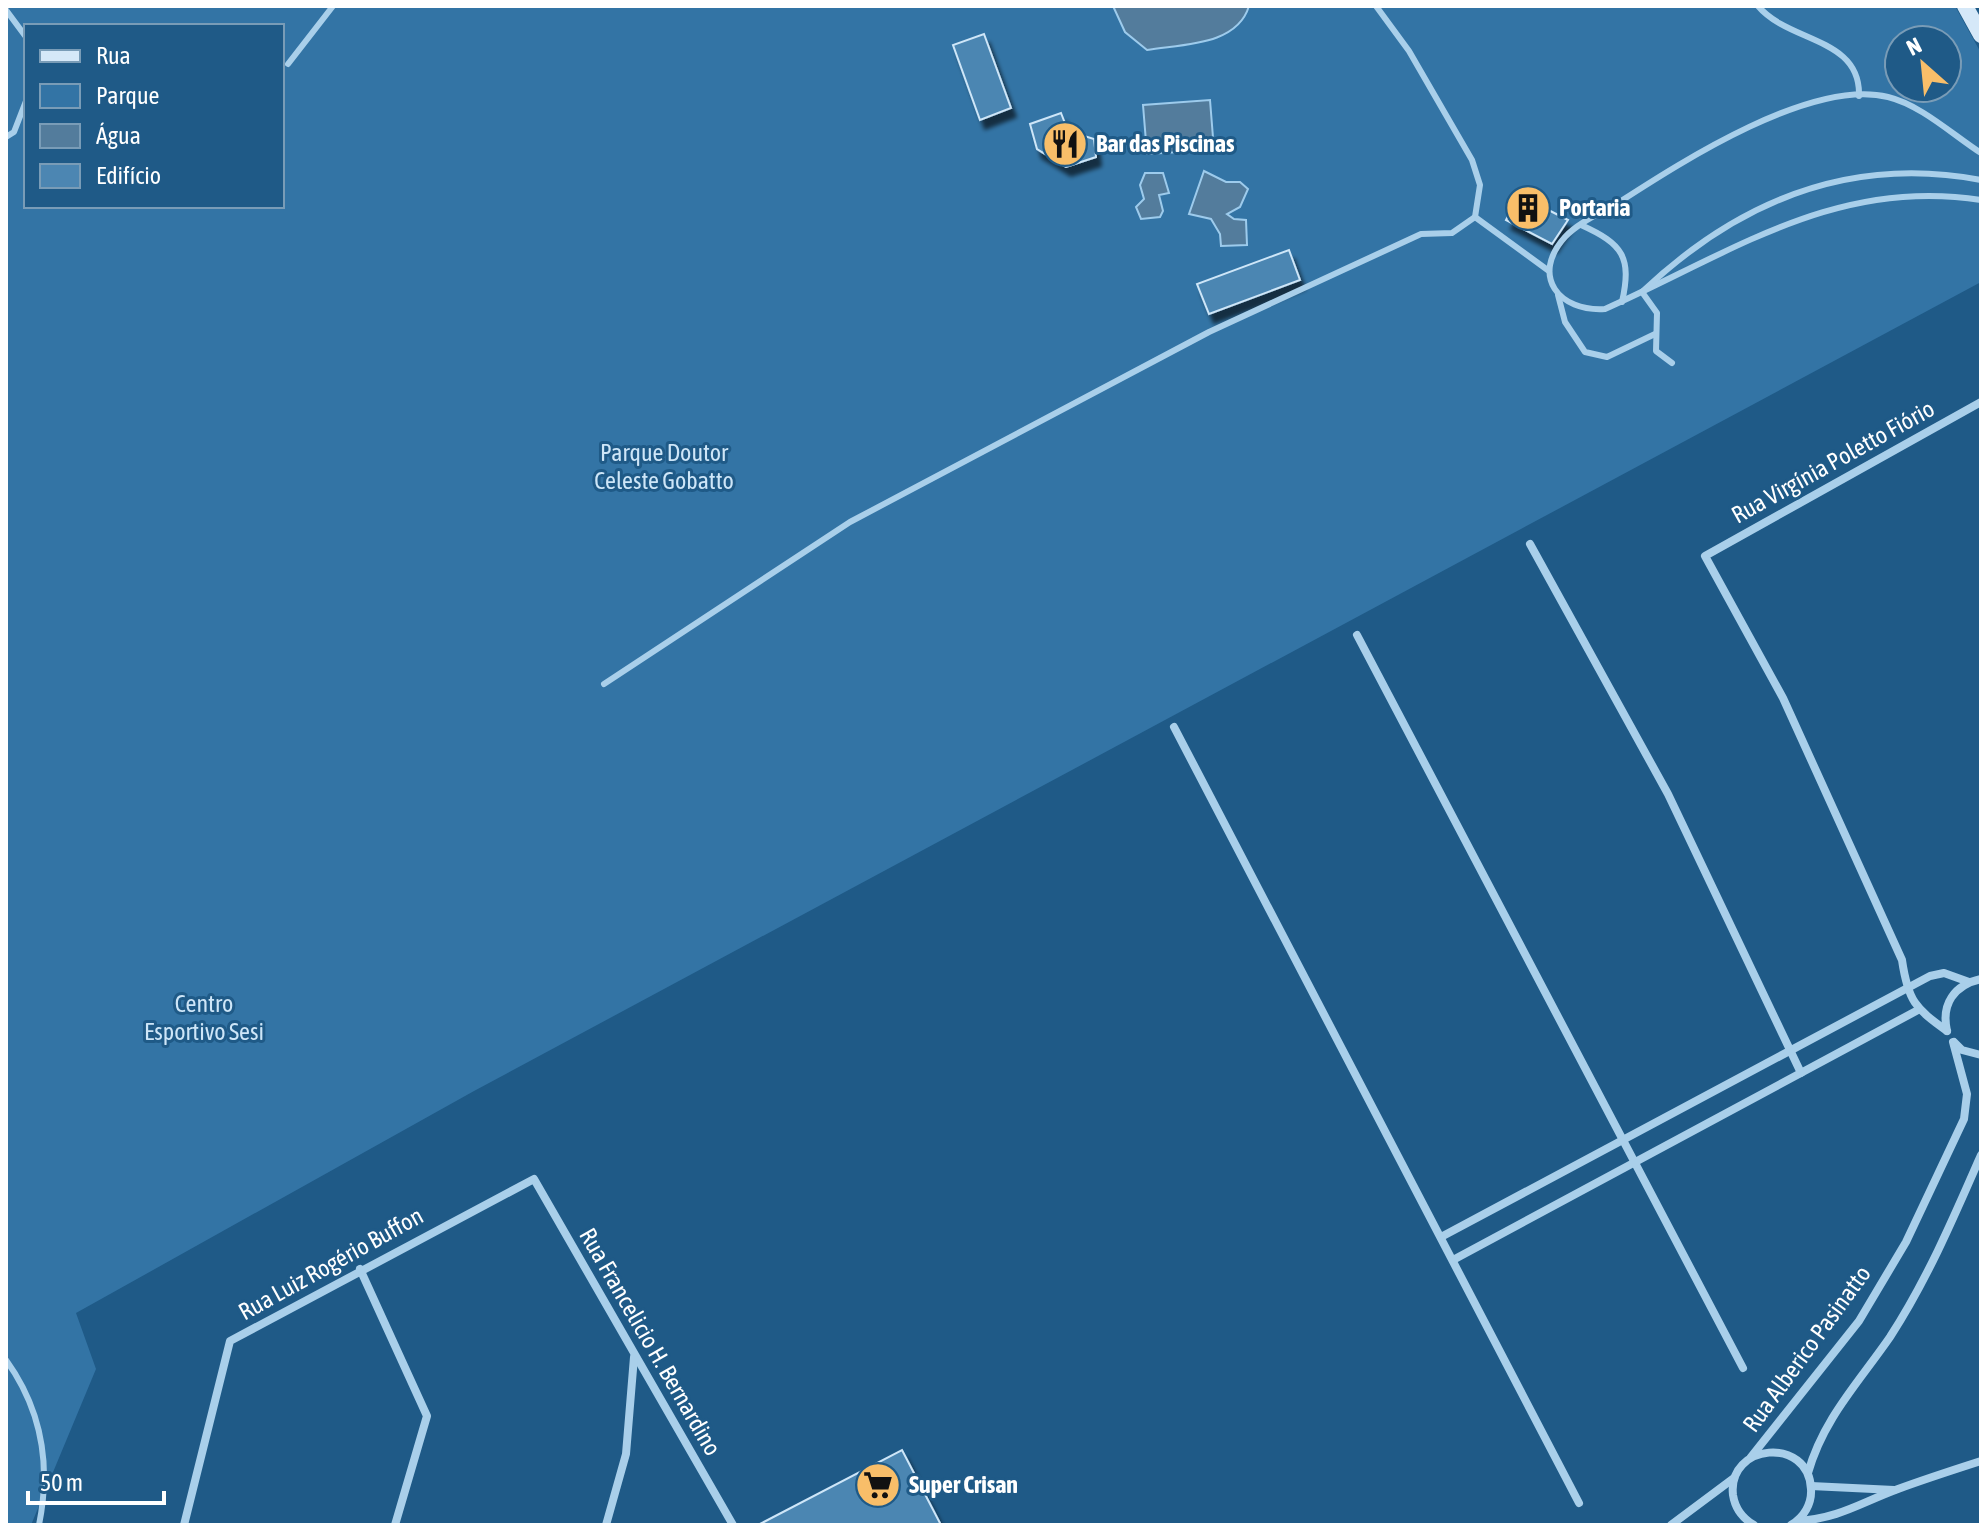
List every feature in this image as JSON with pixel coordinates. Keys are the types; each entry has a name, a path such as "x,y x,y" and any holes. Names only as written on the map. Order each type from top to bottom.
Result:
{"main road":[{"path":"1965,6 1981,35"}],"street":[{"name":"Rua Virgínia Poletto Fiório","path":"1906,989 1902,960 1783,698 1705,556 1981,402"},
{"path":"1530,544 1668,794 1801,1073"},
{"path":"1357,635 1743,1368"},
{"path":"1174,727 1579,1503"},
{"path":"1441,1237 1906,989 1944,973 1969,982"},
{"path":"1947,1031 1946,1008 1951,997 1969,982 1981,979"},
{"path":"1906,989 1918,1010 1947,1031"},
{"path":"1453,1260 1918,1010"},
{"name":"Rua Alberico Pasinatto","path":"1735,1477 1859,1321 1906,1242 1964,1119 1967,1094 1947,1031"},
{"path":"1953,1042 1962,1050 1981,1055"},
{"path":"1794,1523 1811,1499 1808,1473 1816,1442 1829,1419 1890,1336 1942,1243 1981,1155"},
{"name":"Rua Luiz Rogério Buffon","path":"184,1525 230,1341 360,1269 534,1179"},
{"name":"Rua Francelicio H. Bernardino","path":"534,1179 733,1525"},
{"path":"360,1269 427,1416 395,1525"},
{"path":"606,1525 626,1454 634,1355"},
{"path":"1751,1457 1763,1452 1790,1455 1808,1473"},
{"path":"1794,1523 1828,1519 1895,1490 1981,1461"},
{"path":"1671,1525 1735,1477"},
{"path":"1735,1477 1734,1502 1740,1514 1754,1525"},
{"path":"1811,1486 1895,1490"}],"lane":[{"path":"288,64 333,6"},
{"path":"604,684 850,522 1209,332 1421,234 1452,233 1475,217 1480,185 1472,160 1409,51 1376,6"},
{"path":"1758,6 1773,19 1848,58 1860,80 1859,96"},
{"path":"6,10 24,34"},
{"path":"1549,271 1554,251 1581,225 1702,151 1750,127 1827,100 1885,96 1905,103 1981,153"},
{"path":"6,137 14,132 24,106"},
{"path":"1642,292 1701,242 1815,184 1857,175 1915,173 1981,180"},
{"path":"1556,289 1568,304 1585,310 1605,309 1754,237 1822,211 1882,196 1939,193 1981,200"},
{"path":"1475,217 1549,271 1565,322 1585,352 1607,357 1655,334"},
{"path":"1581,225 1603,235 1617,246 1626,260 1627,278 1622,302"},
{"path":"1642,292 1657,313 1656,351 1672,363"},
{"path":"6,1360 27,1397 42,1437 46,1490 39,1525"}],"green space":[{"name":"Parque Doutor Celeste Gobatto","path":"6,6 1955,6 1981,53 1981,282 474,1091 76,1313 96,1369 31,1525 6,1525"}],"water":[{"path":"1113,6 1249,6 1243,19 1221,36 1147,50 1125,32"},
{"path":"1210,100 1214,150 1147,154 1143,105"},
{"path":"1204,171 1226,182 1240,182 1248,189 1240,207 1227,214 1234,219 1246,220 1247,245 1221,246 1220,234 1211,219 1189,214"},
{"path":"1145,173 1163,173 1169,193 1159,195 1163,211 1160,217 1141,219 1136,207 1144,199 1140,185"}],"building":[{"path":"984,34 1011,108 980,120 953,45"},
{"name":"Bar das Piscinas","path":"1061,113 1068,131 1094,139 1096,157 1066,167 1037,149 1030,124"},
{"name":"Portaria","path":"1519,195 1568,220 1552,244 1506,220"},
{"path":"1289,250 1300,280 1209,314 1197,284"},
{"name":"Super Crisan","path":"902,1450 941,1525 758,1525"}],"place":[{"name":"Bar das Piscinas","path":"1065,144"},
{"name":"Portaria","path":"1528,208"},
{"name":"Super Crisan","path":"878,1485"}],"park label":[{"name":"Centro Esportivo Sesi","path":"204,1018"}]}
